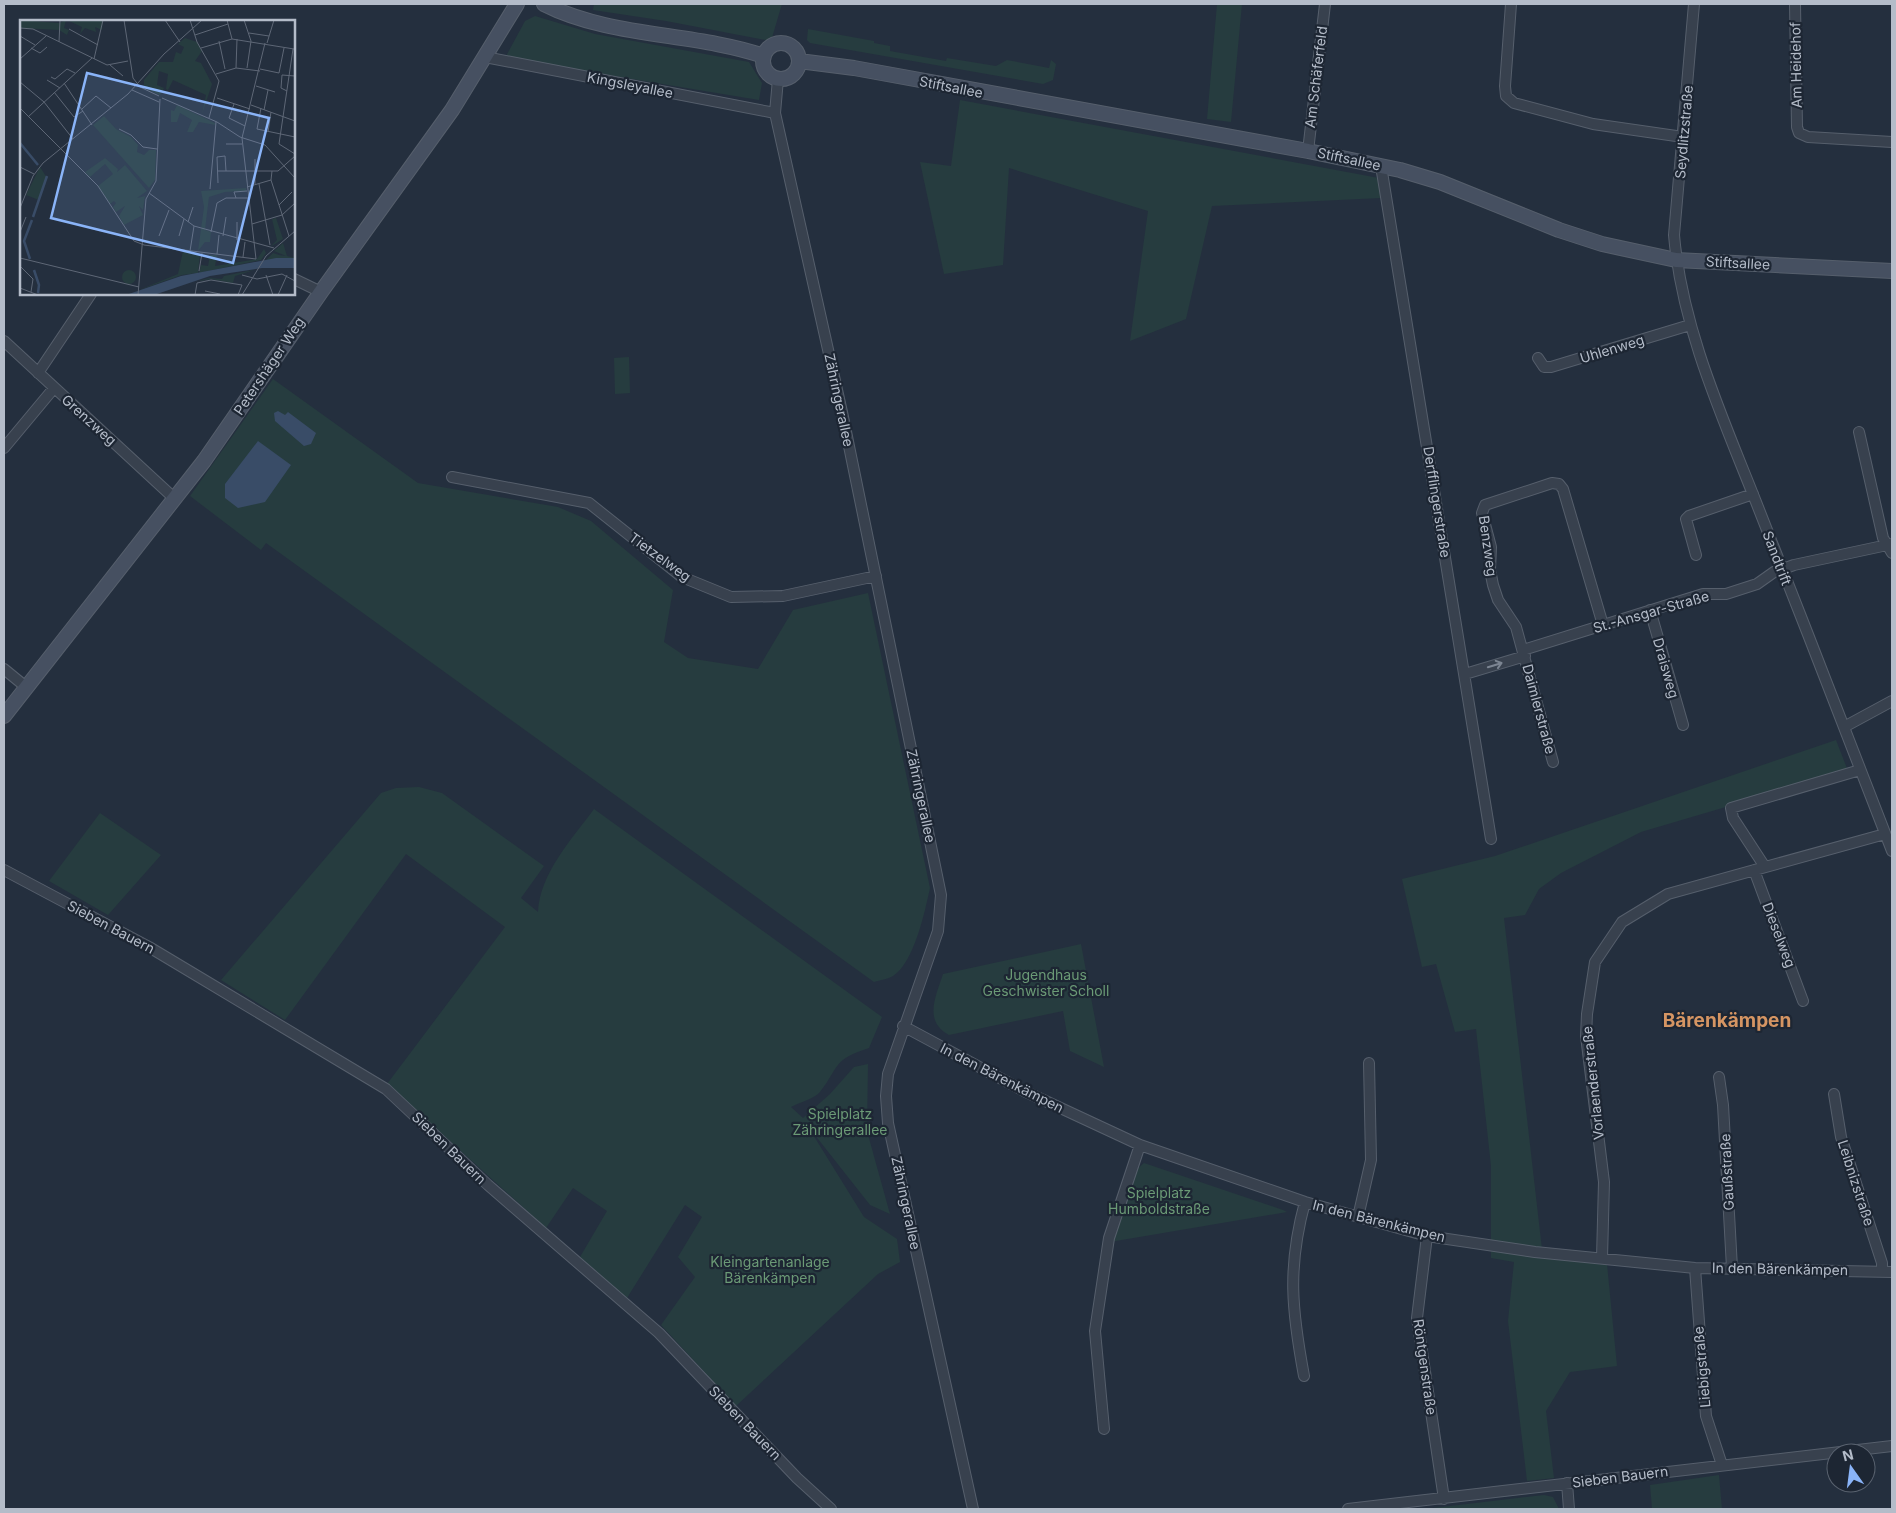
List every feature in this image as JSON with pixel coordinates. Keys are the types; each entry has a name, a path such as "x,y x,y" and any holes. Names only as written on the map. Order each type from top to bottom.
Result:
{"main road":[{"name":"Petershäger Weg","path":"4,716 204,461 320,292 452,110 517,4"},
{"path":"544,4 565,13 603,23 676,36 764,56"},
{"path":"774,44 785,44 795,50 799,61 792,75 778,79 766,71 764,56 774,44"},
{"name":"Stiftsallee","path":"799,61 854,68 1381,166 1440,182 1552,227 1608,246 1676,260 1892,271"}],"street":[{"name":"Am Schäferfeld","path":"1308,151 1325,4"},
{"path":"1511,4 1505,86 1506,96 1514,103 1593,124 1683,137"},
{"name":"Seydlitzstraße","path":"1676,260 1674,235 1694,4"},
{"name":"Am Heidehof","path":"1795,4 1797,127 1802,136 1892,142"},
{"name":"Kingsleyallee","path":"485,57 775,113"},
{"name":"Zähringerallee","path":"778,79 775,113 876,576 941,895 938,932 903,1026 888,1074 886,1096 888,1123 973,1509"},
{"name":"Derfflingerstraße","path":"1381,166 1491,839"},
{"name":"Sandtrift","path":"1676,260 1690,325 1781,569 1892,851"},
{"path":"295,280 320,292"},
{"path":"38,373 91,295"},
{"name":"Uhlenweg","path":"1538,358 1544,367 1551,367 1690,325"},
{"name":"Grenzweg","path":"4,341 175,499"},
{"path":"4,448 54,388"},
{"path":"1859,432 1890,547"},
{"name":"Tietzelweg","path":"452,477 588,503 682,577 731,598 783,596 876,576"},
{"name":"Benzweg","path":"1524,653 1513,620 1498,600 1493,585 1490,570 1489,538 1482,513 1485,505 1552,483 1559,484 1563,489 1603,625"},
{"path":"1696,555 1686,522 1689,516 1753,494"},
{"name":"St.-Ansgar-Straße","path":"1465,674 1650,610 1703,594 1726,594 1757,584 1781,569 1828,556 1890,547"},
{"name":"Draisweg","path":"1650,610 1683,725"},
{"name":"Daimlerstraße","path":"1524,653 1553,762"},
{"path":"4,670 26,687"},
{"path":"1844,727 1892,701"},
{"path":"1765,867 1733,818 1731,808 1860,770"},
{"name":"Vorlaenderstraße","path":"1602,1258 1604,1182 1586,1036 1587,1014 1595,962 1622,922 1668,894 1885,834"},
{"name":"Sieben Bauern","path":"4,870 149,947 386,1088 488,1186 659,1333 797,1478 831,1509"},
{"name":"Dieselweg","path":"1754,870 1803,1001"},
{"name":"In den Bärenkämpen","path":"903,1026 1024,1091 1140,1145 1305,1202 1427,1236 1535,1252 1695,1268 1887,1272"},
{"path":"1358,1217 1371,1160 1369,1063"},
{"name":"Gaußstraße","path":"1719,1077 1723,1105 1732,1268"},
{"name":"Leibnizstraße","path":"1834,1094 1840,1137 1882,1263 1887,1272"},
{"path":"1104,1429 1095,1331 1109,1238 1140,1145"},
{"path":"1304,1376 1294,1318 1292,1283 1294,1250 1305,1202"},
{"name":"Röntgenstraße","path":"1427,1236 1416,1318 1444,1498"},
{"name":"Liebigstraße","path":"1695,1268 1706,1416 1722,1464"},
{"name":"Sieben Bauern","path":"1348,1509 1722,1464 1892,1446"},
{"path":"1567,1483 1569,1509"}],"green space":[{"path":"594,4 782,4 771,41 666,21 593,10"},
{"path":"1217,4 1242,4 1231,122 1207,119"},
{"path":"535,16 595,34 749,62 762,83 759,100 505,58 525,21"},
{"path":"808,29 874,41 874,43 890,46 890,51 946,61 947,58 996,66 1007,60 1049,68 1051,60 1056,64 1053,80 1043,84 810,43 807,40"},
{"path":"960,100 1379,178 1381,198 1212,206 1186,319 1130,341 1148,211 1009,168 1003,265 944,274 920,162 951,166"},
{"path":"629,357 630,393 615,394 614,358"},
{"path":"273,379 418,483 558,507 591,521 673,590 664,642 688,658 758,669 793,610 868,593 930,888 918,936 907,960 900,969 891,977 874,982 266,543 261,550 190,496"},
{"path":"1836,740 1848,771 1641,832 1561,873 1539,889 1525,915 1504,918 1543,1258 1607,1264 1617,1366 1570,1372 1546,1411 1554,1478 1527,1481 1508,1321 1514,1262 1491,1258 1491,1166 1476,1029 1455,1032 1436,964 1422,967 1402,879 1495,856"},
{"path":"419,787 442,793 544,866 521,898 538,912 544,884 558,857 594,809 882,1017 869,1048 843,1060 820,1092 811,1099 791,1107 803,1118 830,1094 854,1067 868,1064 867,1131 890,1214 870,1205 807,1125 864,1217 897,1239 900,1262 878,1274 736,1406 661,1325 695,1277 678,1257 702,1217 685,1205 627,1298 580,1257 607,1211 573,1188 546,1228 387,1084 505,927 406,854 285,1020 221,980 381,793 396,788"},
{"path":"100,813 161,855 108,915 49,881"},
{"name":"Jugendhaus Geschwister Scholl","path":"1081,944 1104,1067 1070,1051 1063,1011 949,1035 936,1023 934,1015 935,999 943,974"},
{"name":"Spielplatz Humboldstraße","path":"1144,1163 1287,1212 1110,1242 1137,1169"},
{"path":"1719,1475 1722,1509 1652,1509 1650,1485"},
{"path":"1544,1495 1553,1497 1559,1509 1425,1509"}],"water":[{"path":"278,411 285,415 288,412 316,433 311,444 304,446 275,421 274,413"},
{"path":"258,441 291,465 265,502 238,508 225,498 225,484"}],"district":[{"name":"Bärenkämpen","path":"1727,1020"}],"park label":[{"name":"Spielplatz Zähringerallee","path":"840,1122"},
{"name":"Kleingartenanlage Bärenkämpen","path":"770,1270"}]}
